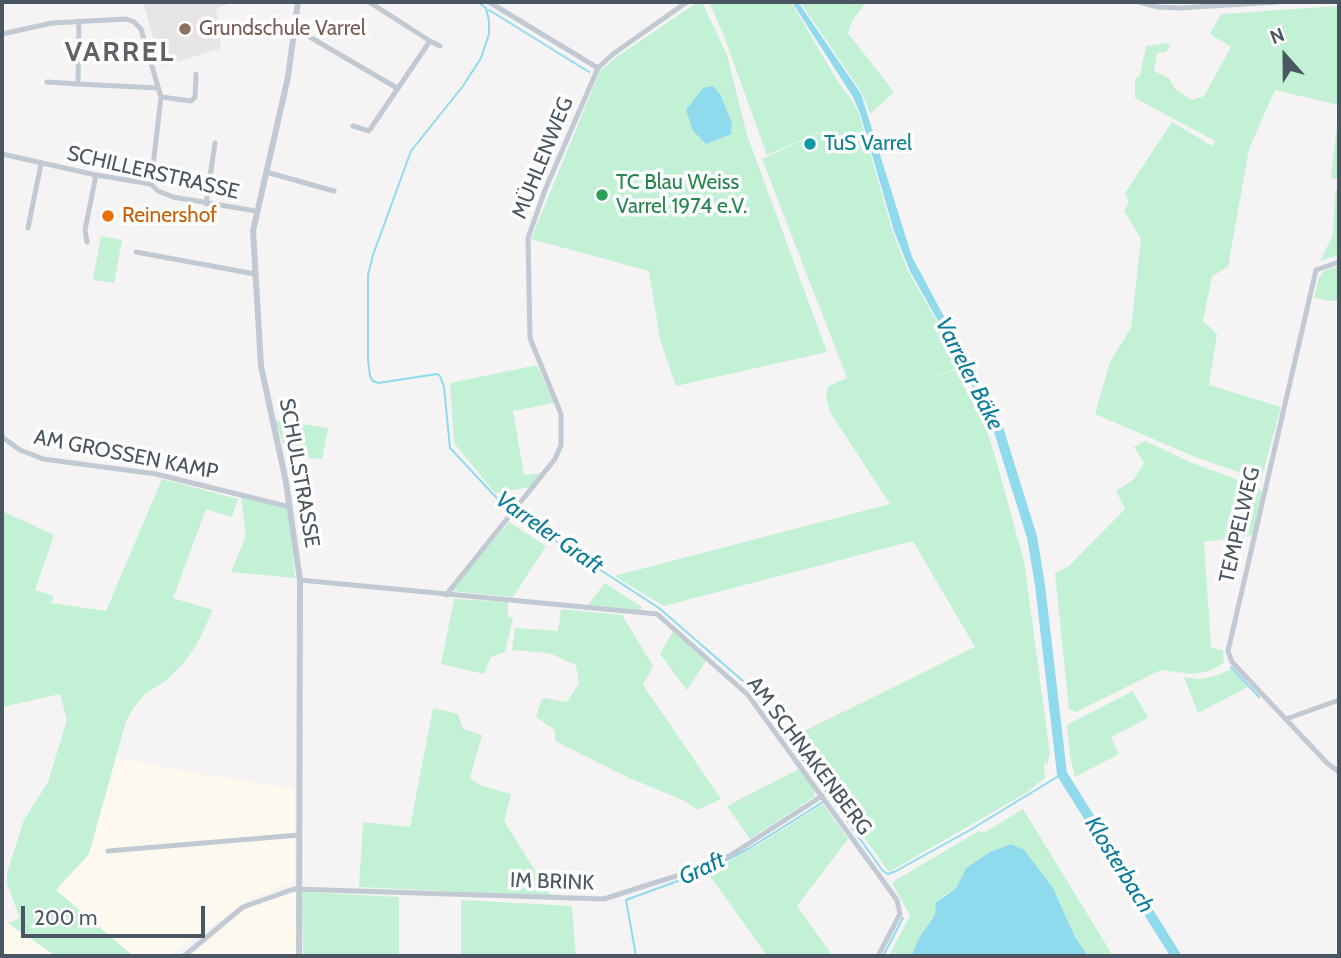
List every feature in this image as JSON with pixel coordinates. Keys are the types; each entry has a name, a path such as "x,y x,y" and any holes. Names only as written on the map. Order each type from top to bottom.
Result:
{"street":[{"name":"SCHULSTRASSE","path":"298,2 288,77 253,231 261,366 290,507 300,580 299,956"},
{"path":"369,2 440,46"},
{"path":"489,2 598,68 613,54 687,2"},
{"path":"1139,2 1179,8 1278,2"},
{"path":"2,34 20,28 126,19 141,29 161,97 151,184"},
{"path":"78,84 79,21"},
{"path":"308,36 397,88"},
{"path":"353,126 369,131 430,41"},
{"name":"MÜHLENWEG","path":"446,595 555,459 561,445 561,414 530,338 528,238 545,190 598,68"},
{"path":"161,97 191,102 195,97 196,74"},
{"path":"47,82 158,88"},
{"path":"206,204 215,143"},
{"name":"SCHILLERSTRASSE","path":"2,154 41,164 151,184 158,191 173,197 256,211"},
{"path":"28,228 41,164"},
{"path":"266,172 334,191"},
{"path":"87,242 85,230 96,175"},
{"path":"136,252 255,274"},
{"name":"TEMPELWEG","path":"1339,262 1316,270 1228,651 1232,662 1339,772"},
{"name":"AM GROSSEN KAMP","path":"2,437 20,450 43,459 156,474 290,507"},
{"name":"AM SCHNAKENBERG","path":"300,580 657,614 748,695 899,903 900,914 878,956"},
{"path":"1286,719 1339,700"},
{"name":"IM BRINK","path":"184,956 243,907 290,890 604,900 701,868 730,855 822,796"},
{"path":"108,851 299,835"}],"shaded area":[{"name":"Grundschule Varrel","path":"143,2 234,2 216,9 221,48 161,67"},
{"path":"116,757 205,775 294,788 294,882 261,894 241,905 169,956 133,956 56,890 89,854"},
{"path":"296,892 296,956 191,956 242,910"},
{"path":"8,923 56,956 2,956 2,926"}],"green space":[{"path":"698,2 702,2 727,55 747,135 827,352 676,386 660,339 649,271 531,239 600,71","holes":["721,96 732,123 731,133 706,144"]},
{"path":"709,2 791,2 838,82 852,100 859,113 892,230 908,271 954,351 955,369 914,382 955,370 984,423 1024,561 1050,754 1047,765 1044,762 1045,778 1026,793 889,872 792,737 975,647 913,541 664,606 614,576 890,504 830,412 826,397 828,386 847,378 762,159 838,124 767,155"},
{"path":"800,2 847,2 850,5 853,2 866,2 852,21 848,33 894,92 870,114 862,93"},
{"path":"1339,6 1339,105 1275,90 1249,149 1228,267 1212,276 1203,321 1217,334 1209,385 1281,407 1261,480 1193,456 1095,414 1110,362 1131,328 1141,239 1124,211 1129,202 1125,193 1172,122 1212,146 1215,141 1135,98 1135,79 1140,76 1146,46 1168,43 1170,45 1166,52 1157,53 1154,71 1169,78 1175,89 1192,100 1204,96 1231,47 1210,34 1221,14"},
{"path":"1339,107 1339,179 1331,178"},
{"path":"1339,184 1339,255 1320,261 1333,235 1335,193"},
{"path":"101,236 122,240 114,283 93,280"},
{"path":"1339,266 1339,300 1314,298 1319,278 1324,271"},
{"path":"537,365 554,403 513,411 524,475 542,473 530,487 495,493 454,443 450,383"},
{"path":"275,420 328,428 322,459 287,456"},
{"path":"1145,441 1192,463 1258,487 1262,492 1253,535 1204,542 1211,647 1223,651 1224,663 1209,671 1191,674 1161,670 1076,712 1069,709 1055,573 1068,567 1125,509 1116,491 1134,479 1144,463 1134,447"},
{"path":"162,479 238,499 232,517 206,509 173,598 213,610 198,642 184,663 164,682 145,694 126,721 89,854 56,890 133,956 56,956 8,923 20,918 7,884 7,873 24,820 48,782 67,720 60,694 2,707 2,511 54,535 35,590 54,596 51,603 106,611"},
{"path":"241,497 288,509 295,578 231,572 246,536"},
{"path":"509,522 546,546 513,597 450,591"},
{"path":"605,583 642,607 641,610 588,605"},
{"path":"454,599 508,602 508,617 513,618 505,652 491,657 484,674 441,664"},
{"path":"561,609 622,615 653,666 643,685 721,799 697,810 685,801 627,777 555,741 555,730 536,717 542,698 567,702 579,683 576,665 549,653 512,650 515,628 558,631"},
{"path":"673,631 706,661 687,690 660,654"},
{"path":"1231,669 1248,687 1198,713 1184,677 1199,679"},
{"path":"1133,691 1148,718 1111,737 1119,754 1075,777 1067,725"},
{"path":"433,708 458,714 463,729 482,735 470,778 479,785 511,794 504,821 551,896 359,887 363,822 410,827"},
{"path":"799,769 815,790 814,797 750,839 727,806"},
{"path":"823,804 848,839 797,906 833,956 767,956 708,873"},
{"path":"1023,809 1113,956 1088,956 1075,937 1053,888 1011,844 990,852 966,868 957,887 943,896 911,956 889,956 910,915 893,885 894,881 979,831 984,833"},
{"path":"302,892 399,897 399,956 303,956"},
{"path":"461,900 572,906 576,956 461,956"}],"water":[{"path":"792,2 798,2 861,94 912,257 961,348 960,354 955,351 910,271 894,231 853,97"},
{"path":"713,86 721,96 732,123 731,134 706,144 693,131 686,110 703,88"},
{"path":"1011,844 1024,850 1053,888 1075,937 1088,956 911,956 920,936 935,915 936,903 957,887 966,868 990,852"}],"waterway":[{"name":"Varreler Graft","path":"478,2 486,8 489,21 489,34 481,58 463,86 411,151 373,255 368,275 368,360 370,376 378,383 437,374 440,376 444,387 450,448 509,511"},
{"path":"489,10 589,72"},
{"name":"Varreler Bäke","path":"953,341 994,415 1032,537 1062,774 1176,956"},
{"name":"Varreler Graft","path":"514,514 659,608 751,688 883,871 888,874 970,830 1062,774"},
{"path":"1231,667 1259,697"},
{"name":"Graft","path":"636,956 626,900 708,870 750,848 823,802"},
{"path":"883,956 903,918"}],"place":[{"name":"Grundschule Varrel","path":"185,29"},
{"name":"TuS Varrel","path":"810,144"},
{"name":"TC Blau Weiss Varrel 1974 e.V.","path":"602,195"},
{"name":"Reinershof","path":"108,216"}],"district":[{"name":"VARREL","path":"120,53"}],"water label":[{"name":"Klosterbach","path":"1119,865"}]}
